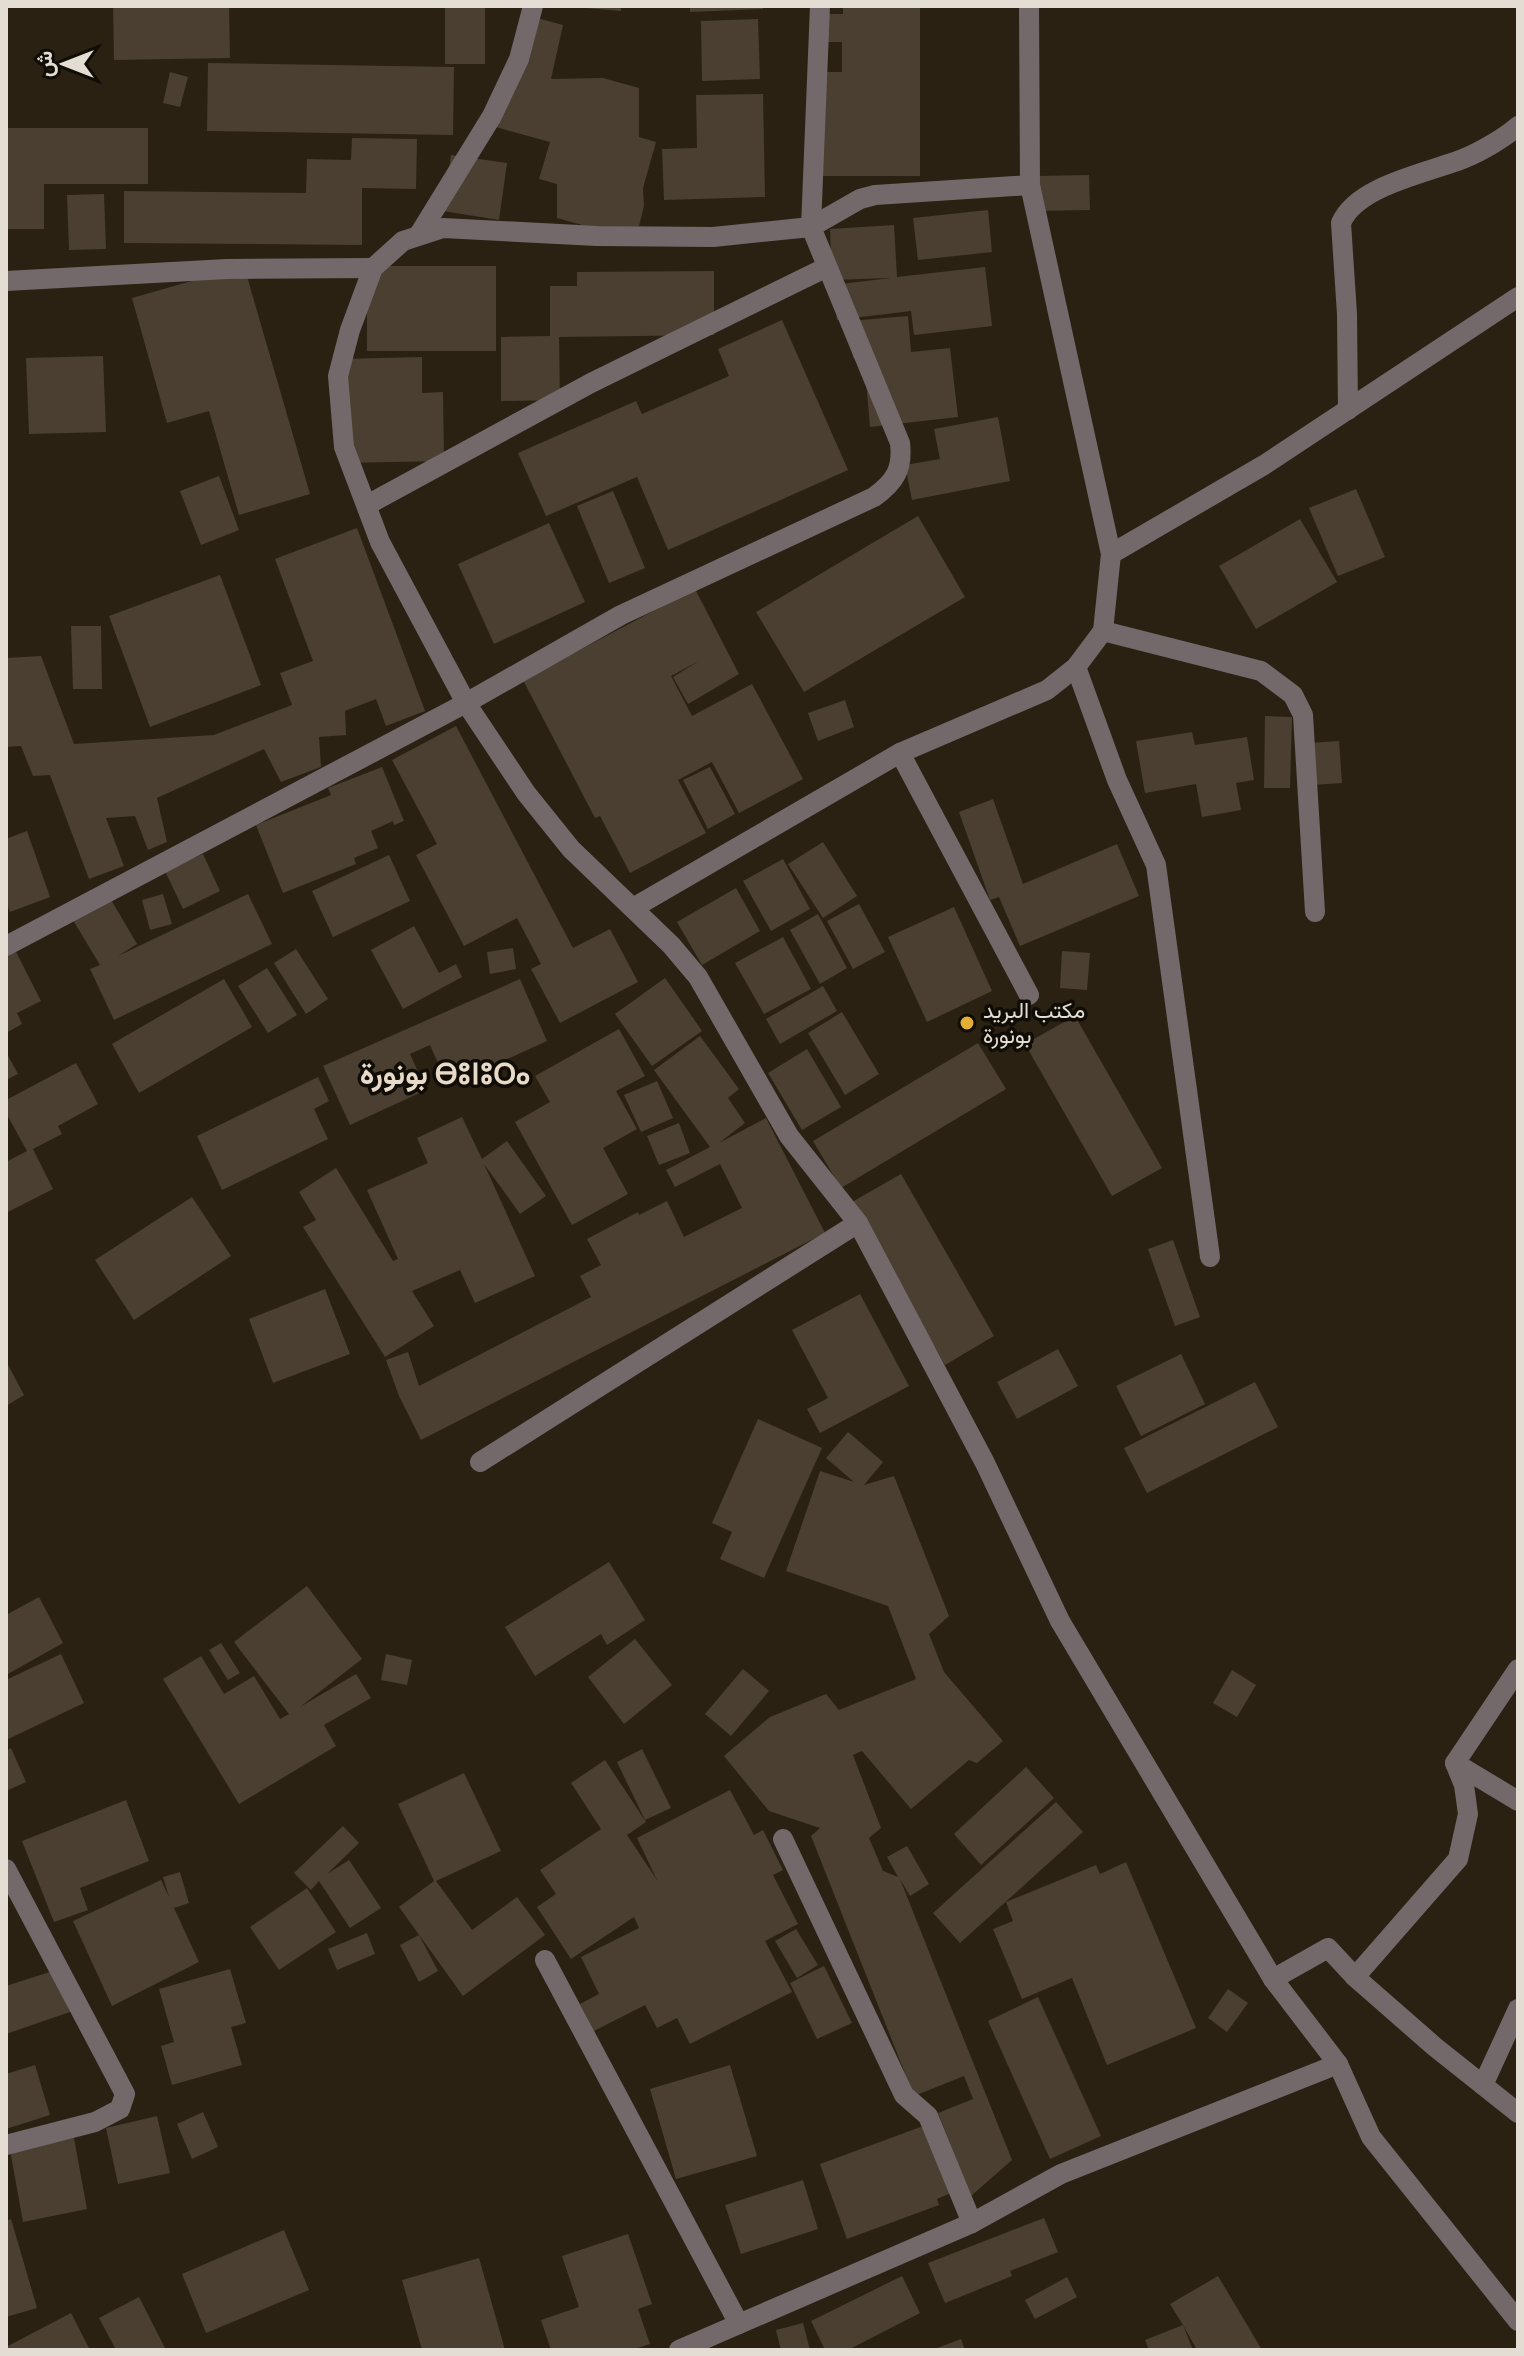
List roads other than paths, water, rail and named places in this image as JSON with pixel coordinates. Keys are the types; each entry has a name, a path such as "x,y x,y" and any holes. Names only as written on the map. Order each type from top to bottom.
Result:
{"street":[{"path":"420,233 492,116 519,59 533,6"},
{"path":"6,946 466,703 621,615 874,497 892,483 900,471 900,443 811,227 820,6"},
{"path":"633,908 900,753 1047,690 1076,667 1103,631 1111,554 1030,185 1029,6"},
{"path":"1348,410 1347,314 1341,223 1346,211 1364,196 1468,157 1518,126"},
{"path":"1030,185 875,195 860,199 811,227 713,237 597,236 476,228 443,228 420,233 390,251 373,268 338,376 344,447 380,542 466,703 526,793 571,849 633,908 698,977 789,1136 858,1223 985,1463 1060,1621 1273,1979 1338,2064 1371,2137 1518,2321"},
{"path":"367,505 591,383 827,267"},
{"path":"6,281 227,269 373,268"},
{"path":"1111,554 1264,465 1518,297"},
{"path":"1103,631 1261,671 1293,695 1303,715 1315,912"},
{"path":"1076,667 1117,780 1156,865 1210,1257"},
{"path":"900,753 1029,995"},
{"path":"480,1462 858,1223"},
{"path":"1455,1763 1518,1669"},
{"path":"1355,1977 1458,1859 1468,1814 1464,1785 1455,1763"},
{"path":"1455,1763 1518,1801"},
{"path":"783,1839 904,2095 928,2116 972,2223"},
{"path":"6,1869 125,2094 120,2109 95,2122 6,2145"},
{"path":"1273,1979 1328,1948 1355,1977 1518,2113"},
{"path":"545,1960 739,2324"},
{"path":"1483,2085 1518,2009"},
{"path":"679,2350 972,2223 1061,2174 1338,2064"}],"place":[{"name":"مكتب البريد بونورة","path":"967,1023"}],"district":[{"name":"بونورة ⴱⵓⵏⵓⵔⴰ","path":"445,1074"}]}
